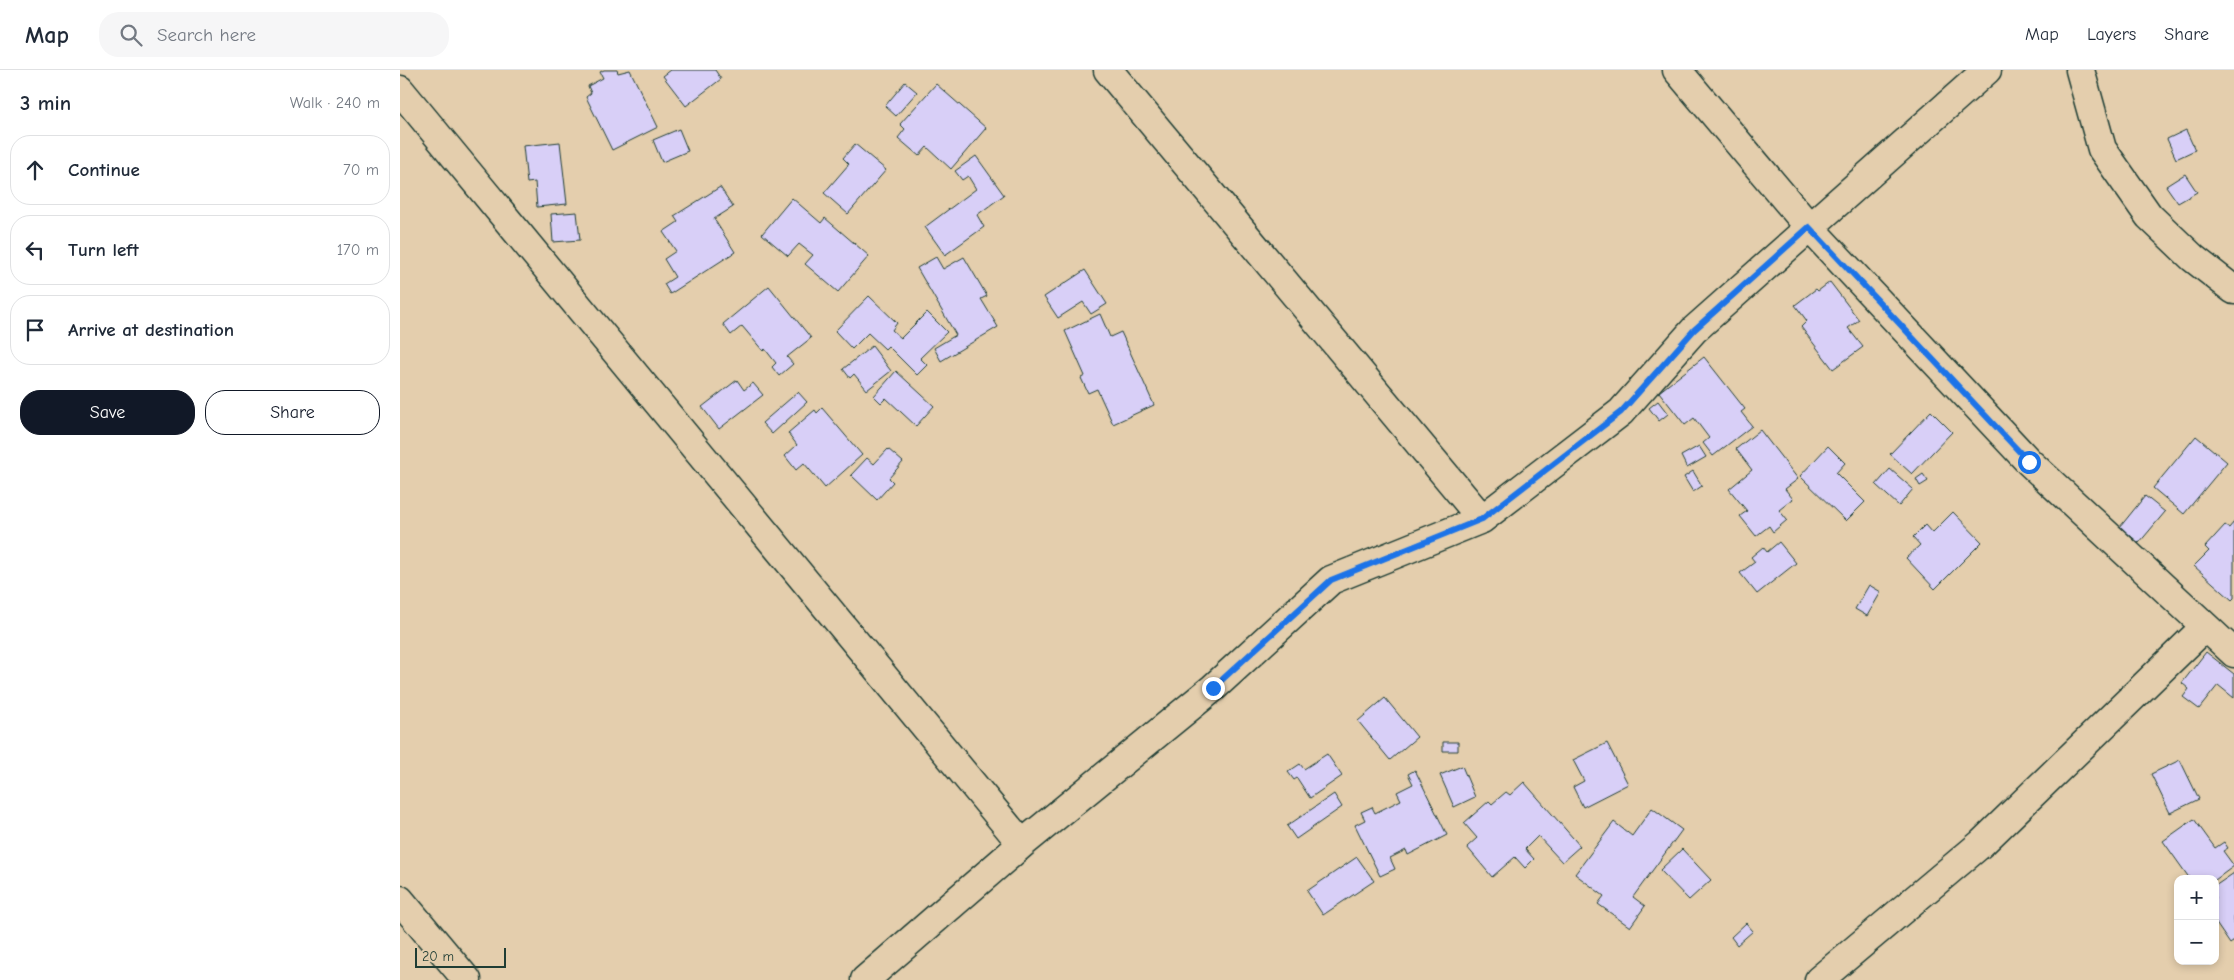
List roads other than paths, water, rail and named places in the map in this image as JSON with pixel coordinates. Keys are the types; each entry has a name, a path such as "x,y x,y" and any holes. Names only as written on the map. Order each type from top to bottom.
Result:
{"street":[{"path":"1108,70 1482,519"},
{"path":"1677,70 1809,227 2029,462 2234,653"},
{"path":"865,980 1022,844 1213,688 1331,580 1482,519 1621,412 1694,330 1987,70"},
{"path":"2080,70 2102,149 2144,208 2192,258 2234,290"},
{"path":"400,90 1022,844"},
{"path":"1819,980 1982,842 2205,627"},
{"path":"400,900 467,980"}]}
